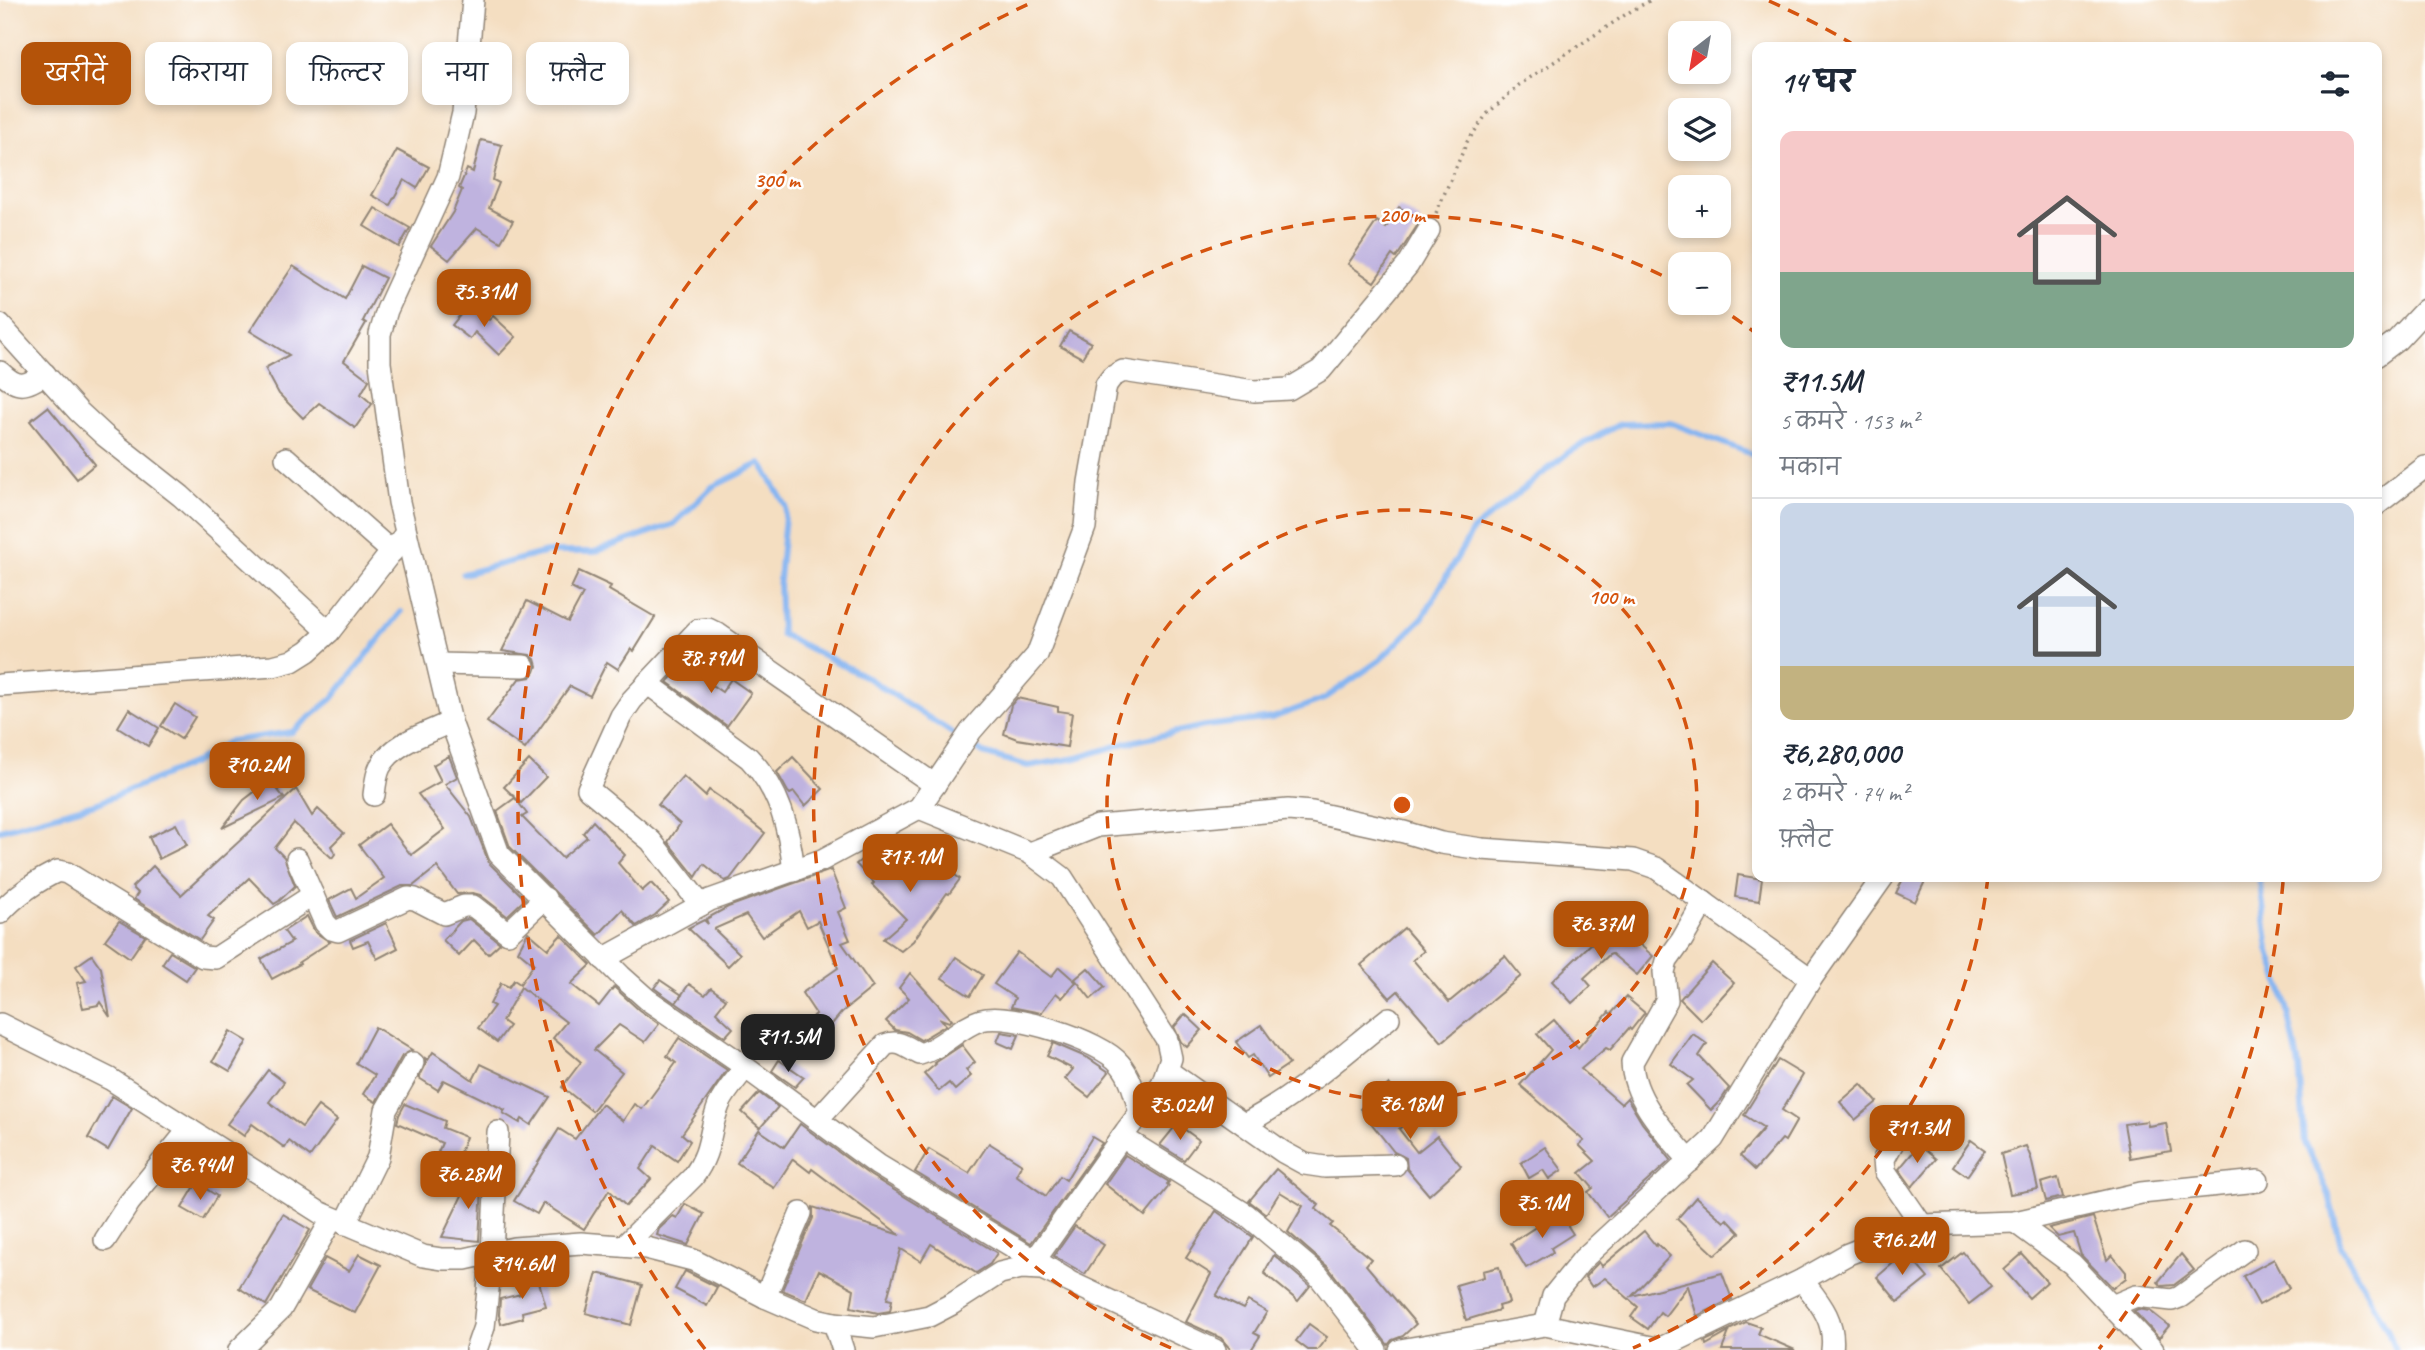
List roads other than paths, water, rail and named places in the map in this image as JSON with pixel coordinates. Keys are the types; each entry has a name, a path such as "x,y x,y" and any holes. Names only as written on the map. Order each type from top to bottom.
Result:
{"street":[{"path":"472,0 463,113 448,177 387,310 380,334 380,363 399,502 451,722 499,854 603,959 648,1000 878,1166 1066,1279"},
{"path":"603,959 701,905 821,860 919,808 971,731 1037,655 1085,527 1089,482 1105,385 1112,377 1123,371 1254,391 1289,389 1321,370 1408,265 1429,230"},
{"path":"2382,351 2397,340 2425,310"},
{"path":"0,325 78,411 181,496 329,632"},
{"path":"0,372 18,385 26,386 46,374"},
{"path":"286,458 392,552"},
{"path":"2382,500 2425,467"},
{"path":"0,685 273,666 292,661 329,632 406,533"},
{"path":"701,905 651,841 588,789 621,716 647,683 698,630 708,629 940,778"},
{"path":"438,664 524,666"},
{"path":"647,683 749,758 770,782 791,842 794,871"},
{"path":"374,794 379,769 388,755 451,722"},
{"path":"919,808 1030,853 1062,877 1167,1040 1171,1058 1163,1084 1035,1260"},
{"path":"1030,853 1098,826 1262,811 1300,811 1404,832 1441,843 1482,849 1633,860 1656,868 1811,979"},
{"path":"297,859 325,923 338,931 408,898 444,914 464,906 473,906 508,933 545,898"},
{"path":"0,913 8,904 58,871 203,957 216,958 313,895"},
{"path":"1545,1325 1553,1296 1583,1259 1713,1139 1811,979 1879,882"},
{"path":"1690,1161 1661,1127 1649,1108 1638,1087 1632,1062 1667,1000 1664,972 1667,961 1704,902"},
{"path":"817,1121 885,1045 900,1042 920,1054 928,1052 963,1027 1000,1018 1028,1022 1099,1047 1119,1063 1131,1082 1140,1114"},
{"path":"1244,1124 1265,1114 1389,1018"},
{"path":"0,1024 110,1079 339,1221 423,1256 465,1259 514,1248 581,1243 646,1248 693,1260 765,1297 816,1319 874,1327 929,1315 952,1304 1000,1273 1021,1268 1042,1269 1215,1350"},
{"path":"239,1350 281,1309 379,1157 386,1110 413,1063"},
{"path":"624,1246 701,1166 710,1144 720,1103 745,1068"},
{"path":"1168,1071 1283,1152 1305,1164 1325,1167 1395,1165"},
{"path":"105,1240 129,1203 189,1129"},
{"path":"476,1350 484,1327 492,1253 498,1132"},
{"path":"1122,1137 1257,1223 1318,1275 1376,1350"},
{"path":"1895,1139 1884,1159 1885,1171 1922,1224"},
{"path":"1400,1350 1545,1325 1664,1349 1848,1254 1922,1224 2015,1222 2141,1193 2258,1181"},
{"path":"765,1297 801,1213"},
{"path":"2015,1222 2064,1257 2153,1350"},
{"path":"2112,1306 2136,1296 2172,1300 2180,1297 2245,1250"},
{"path":"1802,1280 1832,1325 1832,1350"},
{"path":"834,1323 843,1350"}],"waterway":[{"path":"463,574 547,552 594,552 674,524 712,487 761,463 786,506 779,580 781,634 866,677 983,753 1028,766 1077,758 1126,743 1205,726 1272,718 1324,699 1380,660 1423,617 1473,530 1569,452 1620,424 1671,423 1752,454"},
{"path":"0,830 98,803 194,763 230,741 292,732 332,699 401,612"},
{"path":"2260,882 2269,949 2286,1002 2299,1067 2305,1143 2329,1195 2341,1246 2388,1331 2395,1350"}]}
